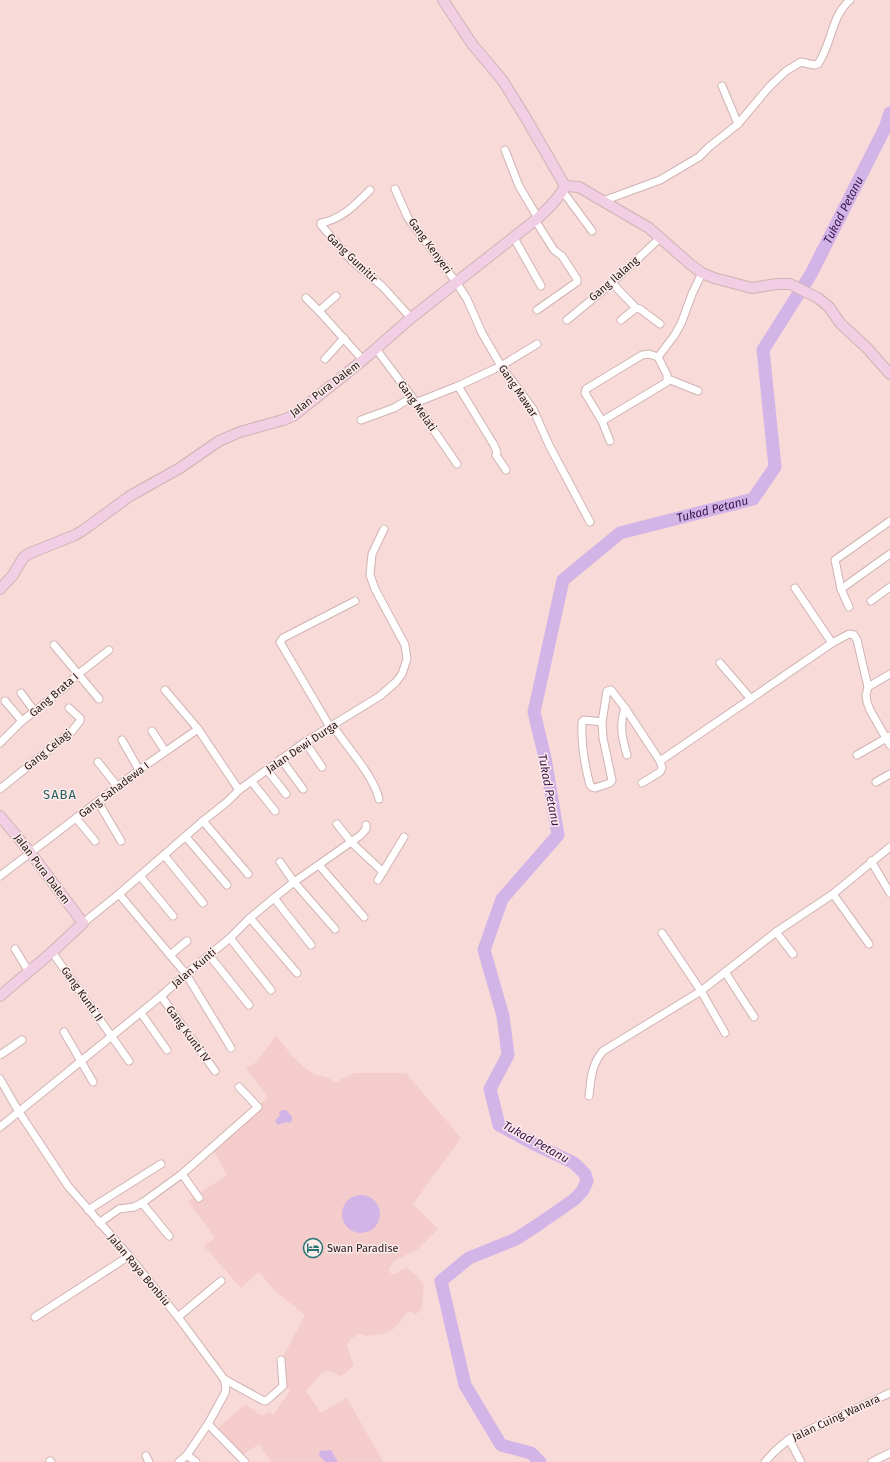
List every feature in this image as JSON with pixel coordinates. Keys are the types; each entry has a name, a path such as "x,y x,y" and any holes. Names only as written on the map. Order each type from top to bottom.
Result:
{"street":[{"path":"443,0 472,44 503,81 527,120 567,197 592,231"},
{"path":"603,201 660,180 699,157 708,147 738,124 769,87 786,71 802,62 814,65 818,64 838,16 843,6 850,0"},
{"path":"722,86 738,124"},
{"path":"505,150 519,186 536,219 554,250 562,256 577,279 577,282 537,310"},
{"path":"563,189 579,187 649,228 702,273 724,282 752,288 777,284 790,284 818,298 829,307 840,323 890,374"},
{"name":"Gang Kenyeri","path":"395,188 408,218 456,282"},
{"name":"Jalan Pura Dalem","path":"0,589 13,575 23,558 30,552 82,531 130,496 180,468 219,441 240,432 284,420 293,416 363,360 411,318 514,238 536,219 563,189"},
{"name":"Gang Gumitir","path":"370,190 349,211 336,219 321,223 321,225 352,261 383,287 411,318"},
{"name":"Gang Ilalang","path":"567,320 612,283 661,237"},
{"path":"514,238 541,286"},
{"path":"658,357 681,324 692,294 702,273"},
{"name":"Gang Mawar","path":"456,282 467,299 482,333 501,366 533,409 549,444 590,522"},
{"path":"612,283 636,308 640,309 660,324"},
{"path":"320,311 336,296"},
{"path":"306,298 320,311 363,360"},
{"path":"621,320 636,308"},
{"path":"325,359 344,338"},
{"path":"361,420 414,400 458,386 501,366 537,344"},
{"name":"Gang Melati","path":"376,349 414,400 457,464"},
{"path":"610,441 602,421 585,393 587,387 642,355 650,354 658,357 668,379 698,391"},
{"path":"602,421 662,386 668,379"},
{"path":"458,386 494,445 496,455 506,470"},
{"path":"849,607 841,589 835,560 890,521"},
{"name":"Jalan Dewi Durga","path":"82,923 119,894 227,802 239,790 305,742 380,696 390,688 402,674 407,658 405,645 375,589 370,575 372,554 384,529"},
{"path":"841,589 890,554"},
{"path":"871,601 890,587"},
{"path":"795,588 832,643"},
{"path":"355,601 283,638 280,642 332,726 366,772 379,799"},
{"path":"660,761 832,643 849,634 855,636 868,687 866,695 870,710 888,738 890,745"},
{"path":"54,645 98,699"},
{"name":"Gang Brata I","path":"0,743 22,721 35,712 77,675 109,650"},
{"path":"720,663 751,699"},
{"path":"868,687 890,674"},
{"path":"166,690 198,729 239,790"},
{"path":"602,722 584,720 582,722 582,755 590,785 594,788 610,783 612,780 603,738 602,722 608,690 611,690 625,708 660,761 662,768 660,772 642,783"},
{"path":"21,693 35,712"},
{"path":"5,701 22,721"},
{"name":"Gang Celagi","path":"0,789 72,731 80,721 80,718 69,708"},
{"path":"625,708 620,725 622,740 627,755"},
{"name":"Gang Sahadewa I","path":"0,876 117,786 198,729"},
{"path":"152,731 165,752"},
{"path":"857,756 888,738"},
{"path":"122,740 139,770"},
{"path":"305,742 322,766"},
{"path":"281,759 303,789"},
{"path":"98,762 117,786"},
{"path":"267,770 286,794"},
{"path":"876,782 890,774"},
{"path":"252,782 275,811"},
{"path":"98,802 121,841"},
{"name":"Jalan Pura Dalem","path":"0,816 30,852 82,923"},
{"path":"76,818 95,841"},
{"path":"203,821 248,874"},
{"path":"337,824 352,843 383,872"},
{"name":"Jalan Kunti","path":"0,1128 162,996 274,898 294,882 362,835 366,829 366,825"},
{"path":"186,836 227,885"},
{"path":"378,880 404,837"},
{"path":"589,1096 591,1072 596,1060 603,1051 701,991 776,932 833,894 871,861 890,847"},
{"path":"164,855 203,903"},
{"path":"871,861 890,893"},
{"path":"280,862 294,882 335,929"},
{"path":"319,865 364,917"},
{"path":"140,876 172,916"},
{"path":"119,894 186,974 230,1048"},
{"path":"833,894 869,944"},
{"path":"274,898 311,945"},
{"path":"250,918 297,972"},
{"path":"0,996 52,952 82,923"},
{"path":"776,932 793,954"},
{"path":"662,933 701,991 725,1033"},
{"path":"230,938 271,990"},
{"path":"170,955 187,941"},
{"path":"15,949 29,972"},
{"name":"Gang Kunti II","path":"52,952 129,1061"},
{"path":"209,955 249,1005"},
{"path":"725,972 754,1018"},
{"name":"Gang Kunti IV","path":"162,996 215,1071"},
{"path":"141,1013 167,1050"},
{"path":"64,1032 93,1082"},
{"path":"0,1055 22,1040"},
{"name":"Jalan Raya Bonbiu","path":"0,1079 19,1112 57,1171 178,1317 224,1379"},
{"path":"99,1222 119,1208 134,1206 142,1203 182,1174 258,1107 239,1087"},
{"path":"88,1210 161,1164"},
{"path":"182,1174 199,1198"},
{"path":"142,1203 169,1236"},
{"path":"35,1316 129,1256"},
{"path":"178,1317 221,1281"},
{"path":"224,1379 266,1401 283,1386 281,1360"},
{"path":"179,1462 187,1455 208,1424 225,1393 226,1387 224,1379"},
{"name":"Jalan Cuing Wanara","path":"765,1462 789,1439 890,1393"},
{"path":"208,1424 246,1462"},
{"path":"789,1439 801,1462"},
{"path":"872,1462 890,1453"},
{"path":"187,1455 196,1462"}],"shaded area":[{"name":"Swan Paradise","path":"276,1036 293,1057 304,1067 315,1075 323,1076 330,1079 334,1083 354,1073 406,1073 461,1138 413,1204 438,1229 418,1249 394,1261 389,1269 391,1274 396,1274 400,1270 407,1268 415,1274 424,1285 422,1309 415,1315 411,1311 405,1314 401,1321 392,1330 383,1334 366,1336 359,1334 350,1339 347,1346 354,1366 341,1376 327,1371 322,1373 306,1391 321,1413 347,1398 383,1462 272,1462 259,1444 243,1455 218,1428 246,1404 258,1414 263,1415 270,1412 273,1415 290,1391 286,1387 283,1357 305,1315 276,1292 259,1272 241,1288 204,1246 215,1238 188,1201 227,1175 213,1150 268,1097 246,1068 255,1063"},
{"path":"286,1110 292,1117 292,1121 278,1125 275,1121 280,1115 279,1112"},
{"path":"357,1195 365,1195 375,1200 379,1207 379,1221 375,1228 365,1233 357,1233 347,1228 345,1225 342,1218 342,1210 347,1200 350,1198"},
{"path":"331,1450 338,1462 325,1462 319,1455 320,1451"}],"waterway":[{"name":"Tukad Petanu","path":"540,1462 531,1453 501,1445 465,1385 441,1281 469,1258 516,1239 539,1224 575,1199 583,1190 587,1181 585,1174 574,1163 499,1125 490,1089 508,1055 503,1016 484,950 502,899 558,835 545,758 534,712 563,580 620,533 753,499 775,467 763,350 811,274 885,128 890,113"}],"place":[{"name":"Swan Paradise","path":"313,1248"}],"district":[{"name":"SABA","path":"60,794"}]}
